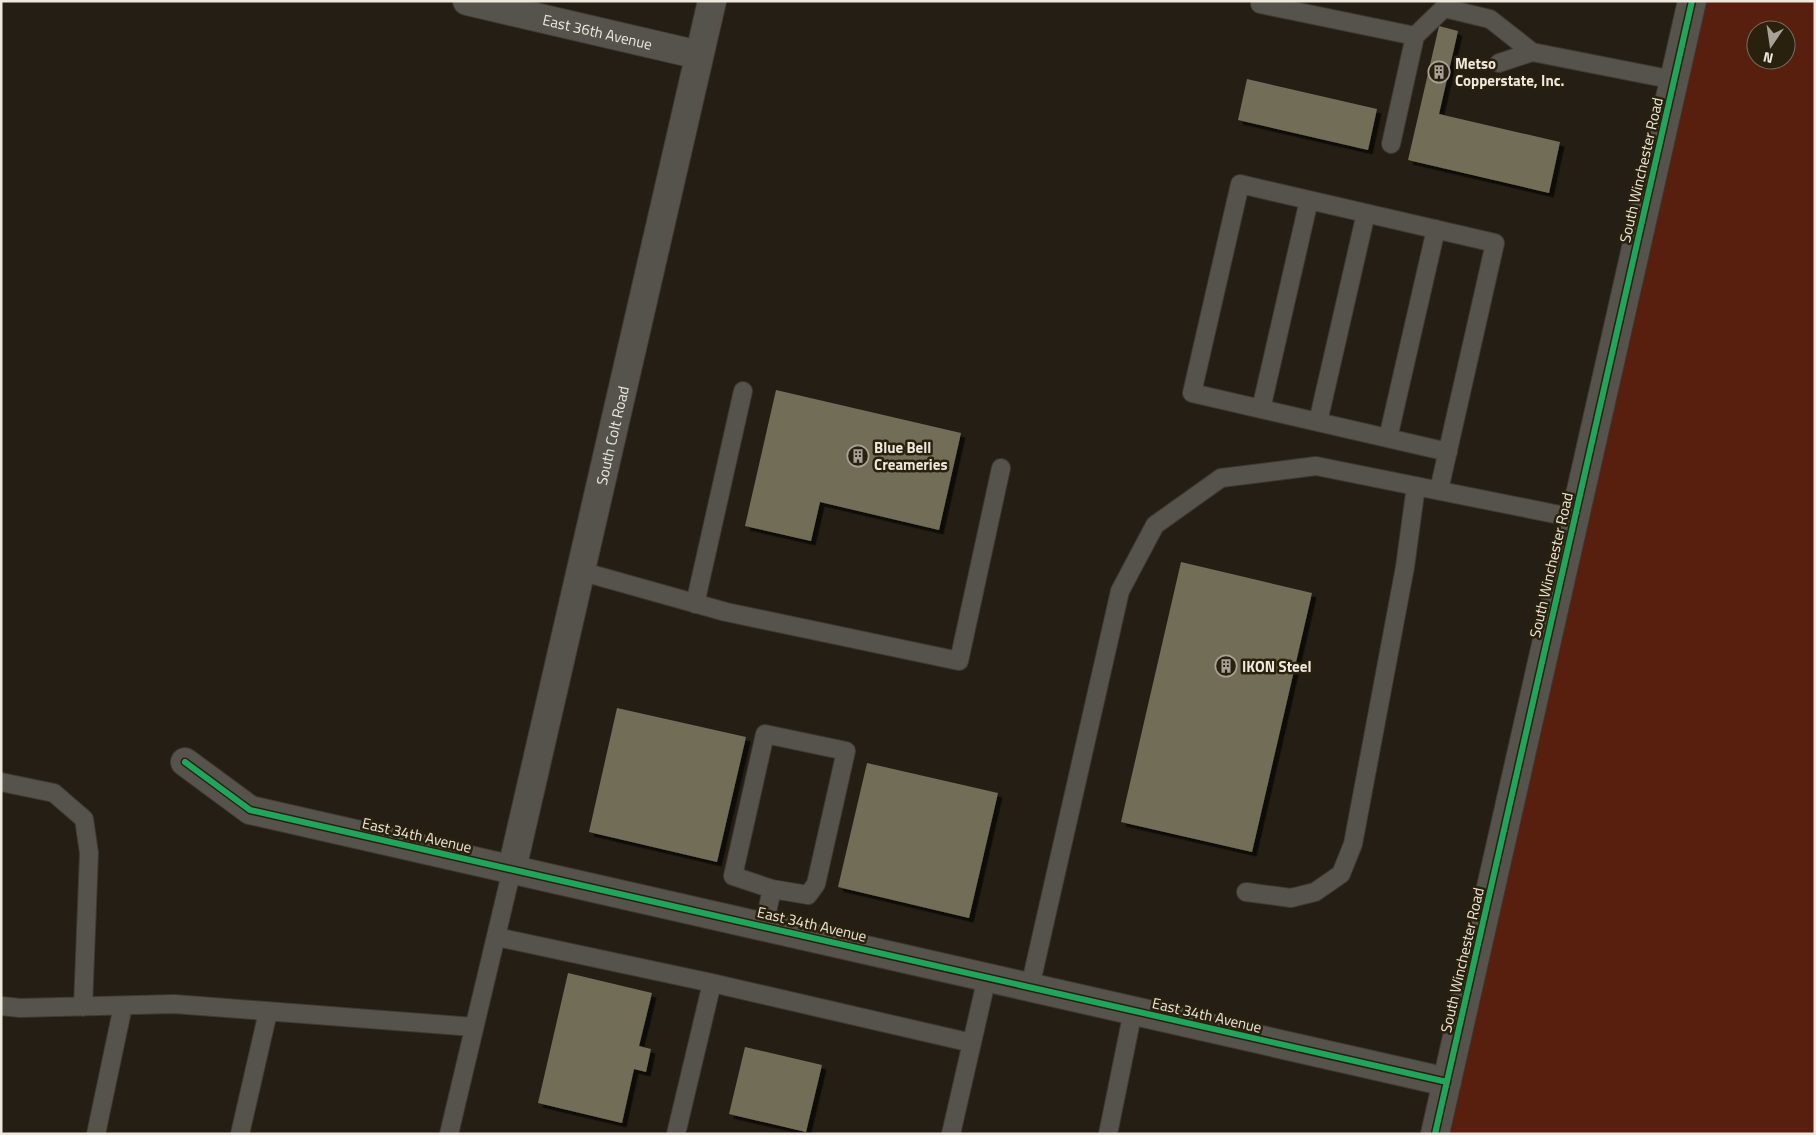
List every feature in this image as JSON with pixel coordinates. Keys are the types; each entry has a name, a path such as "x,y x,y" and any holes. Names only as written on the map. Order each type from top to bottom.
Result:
{"street":[{"name":"East 36th Avenue","path":"467,1 699,55"},
{"name":"South Colt Road","path":"512,869 712,1"},
{"name":"South Winchester Road","path":"1435,1134 1692,1"},
{"name":"East 34th Avenue","path":"185,762 250,810 1447,1082"}],"lane":[{"path":"1260,4 1415,36"},
{"path":"1391,144 1415,36 1444,8 1490,19 1532,52 1674,80"},
{"path":"1499,63 1532,52"},
{"path":"1439,490 1448,452 1495,243 1240,184 1192,393 1448,452"},
{"path":"1261,409 1309,200"},
{"path":"1318,422 1366,213"},
{"path":"1388,438 1436,230"},
{"path":"695,604 743,391"},
{"path":"1030,987 1120,591 1155,525 1221,478 1316,466 1575,518"},
{"path":"580,571 726,612 959,661 1001,468"},
{"path":"1246,892 1291,898 1315,892 1341,874 1353,844 1405,567 1416,486"},
{"path":"765,734 846,751 816,884 808,896 772,889 733,876 765,734"},
{"path":"1,782 54,793 84,819 89,853 83,1007"},
{"path":"449,1134 512,869"},
{"path":"764,926 772,889"},
{"path":"496,936 712,983 972,1043"},
{"path":"951,1134 987,977"},
{"path":"676,1134 712,983"},
{"path":"1,1006 20,1008 174,1004 474,1027"},
{"path":"96,1134 123,1006"},
{"path":"1108,1134 1133,1011"},
{"path":"240,1134 268,1012"}],"shaded area":[{"path":"1697,1 1815,1 1815,1134 1444,1134"}],"building":[{"name":"Metso Copperstate, Inc.","path":"1439,26 1458,31 1439,114 1560,142 1549,193 1408,160"},
{"path":"1247,79 1377,109 1368,150 1238,120"},
{"name":"Blue Bell Creameries","path":"776,390 961,433 939,530 820,502 811,541 745,526"},
{"name":"IKON Steel","path":"1181,562 1312,593 1252,852 1121,822"},
{"path":"617,708 746,737 717,862 589,832"},
{"path":"867,763 998,793 969,918 838,887"},
{"path":"568,973 652,993 639,1046 651,1049 646,1072 634,1069 622,1123 538,1103"},
{"path":"745,1047 822,1065 806,1132 729,1114"}],"cycle path":[{"path":"1435,1134 1692,1"},
{"path":"185,762 250,810 1447,1082"}],"place":[{"name":"Metso Copperstate, Inc.","path":"1439,72"},
{"name":"Blue Bell Creameries","path":"858,456"},
{"name":"IKON Steel","path":"1226,666"}]}
